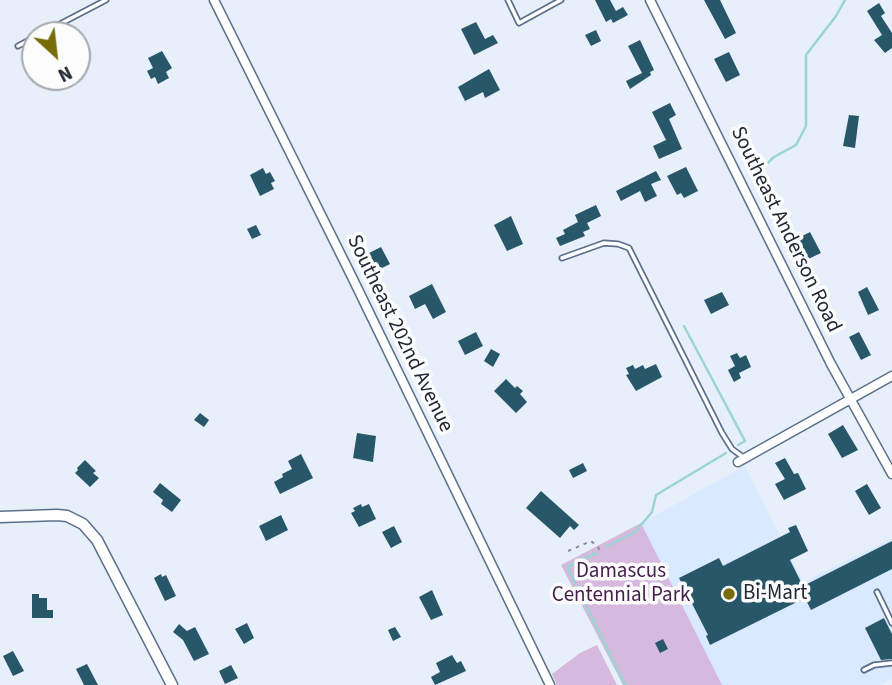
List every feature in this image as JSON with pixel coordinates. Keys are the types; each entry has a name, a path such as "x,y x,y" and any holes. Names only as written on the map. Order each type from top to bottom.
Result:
{"street":[{"name":"Southeast 202nd Avenue","path":"214,0 550,685"},
{"name":"Southeast Anderson Road","path":"650,0 850,399 892,474"},
{"path":"741,460 892,376"},
{"path":"0,517 57,514 83,524 97,540 172,685"}],"lane":[{"path":"66,21 106,0"},
{"path":"508,0 519,23 561,0"},
{"path":"562,258 604,243 629,248 722,433 741,460"},
{"path":"877,592 892,623"},
{"path":"864,670 874,664 892,663"}],"path":[{"path":"568,551 591,541 602,554"}],"shaded area":[{"path":"745,466 803,582 892,538 892,679 880,685 722,685 641,523"}],"green space":[{"name":"Damascus Centennial Park","path":"641,523 722,685 623,685 561,565"},
{"path":"597,645 617,685 557,685 552,674 580,653"}],"building":[{"path":"595,0 610,0 616,11 623,7 628,15 613,23 611,19 606,22"},
{"path":"704,0 720,0 736,33 725,39"},
{"path":"879,3 885,13 881,16 892,33 892,48 885,53 874,40 882,35 867,11"},
{"path":"476,22 485,39 493,35 498,43 474,55 461,29"},
{"path":"596,30 601,41 591,46 585,35"},
{"path":"640,40 654,70 630,89 626,81 642,73 628,46"},
{"path":"162,51 172,68 166,72 169,78 158,84 155,77 151,79 147,71 153,68 148,58"},
{"path":"729,52 740,75 726,82 714,59"},
{"path":"489,69 500,90 485,98 483,92 465,101 458,87"},
{"path":"670,103 676,115 669,119 682,149 659,159 653,146 666,140 652,112"},
{"path":"849,115 859,116 855,148 843,146"},
{"path":"686,167 698,191 684,198 681,193 677,195 667,176"},
{"path":"263,168 266,174 270,172 275,181 271,183 274,189 260,196 250,175"},
{"path":"656,171 661,180 651,184 657,196 645,202 640,191 621,201 616,191"},
{"path":"596,205 601,216 587,223 590,229 583,232 585,236 560,246 556,238 565,234 563,230 578,222 575,215"},
{"path":"511,216 523,244 507,251 494,225"},
{"path":"256,225 261,235 252,239 247,229"},
{"path":"810,232 821,253 804,261 796,239"},
{"path":"381,247 390,264 374,272 365,255"},
{"path":"432,284 446,312 433,319 425,304 415,309 409,296"},
{"path":"867,287 879,310 868,315 858,292"},
{"path":"722,292 729,305 711,314 704,300"},
{"path":"476,332 483,346 465,355 458,341"},
{"path":"859,332 871,355 861,360 849,337"},
{"path":"491,349 500,354 493,367 484,361"},
{"path":"737,353 740,358 746,355 751,367 739,373 741,378 734,382 728,370 735,366 730,356"},
{"path":"656,364 662,377 636,391 626,375 629,374 626,368 633,365 635,369 643,365 645,369"},
{"path":"506,379 515,388 517,386 523,391 520,394 527,402 516,413 494,391"},
{"path":"200,413 209,420 204,427 194,420"},
{"path":"843,425 858,450 842,458 828,434"},
{"path":"357,433 376,436 373,462 353,458"},
{"path":"301,454 313,478 280,494 274,482 292,469 288,461"},
{"path":"785,458 794,474 798,473 806,489 784,500 775,484 785,479 775,463"},
{"path":"85,460 99,478 90,487 75,473"},
{"path":"583,463 587,471 573,478 569,470"},
{"path":"160,483 181,500 172,512 161,504 163,500 153,492"},
{"path":"867,484 881,508 869,515 855,491"},
{"path":"541,491 579,525 574,530 570,526 560,538 526,508"},
{"path":"361,504 362,507 369,504 376,519 359,527 351,513 355,511 353,508"},
{"path":"281,515 288,530 266,541 259,526"},
{"path":"796,525 808,551 790,560 803,586 892,541 892,569 811,610 805,598 710,645 706,636 708,635 679,578 719,558 723,566 790,532 788,528"},
{"path":"394,526 402,542 391,548 382,532"},
{"path":"161,574 162,577 166,575 176,596 165,601 154,578"},
{"path":"432,590 443,615 431,620 419,597"},
{"path":"32,594 47,598 47,610 53,610 53,618 32,618"},
{"path":"884,618 892,634 892,659 881,660 865,628"},
{"path":"247,623 254,638 244,644 235,629"},
{"path":"179,624 187,631 195,627 209,654 194,661 183,640 173,632"},
{"path":"395,627 401,637 393,641 388,630"},
{"path":"663,639 668,649 660,653 655,643"},
{"path":"13,651 24,671 13,676 3,656"},
{"path":"452,655 457,663 461,661 466,671 435,685 431,677 440,672 436,663"},
{"path":"87,664 98,685 84,685 76,669"},
{"path":"231,665 238,678 225,684 219,671"}],"waterway":[{"path":"752,178 774,157 796,145 806,126 806,55 845,0"},
{"path":"684,326 745,441 738,445"},
{"path":"606,547 635,532 652,512 656,495 726,453"},
{"path":"596,553 567,567 625,685"}],"place":[{"name":"Bi-Mart","path":"729,594"}]}
